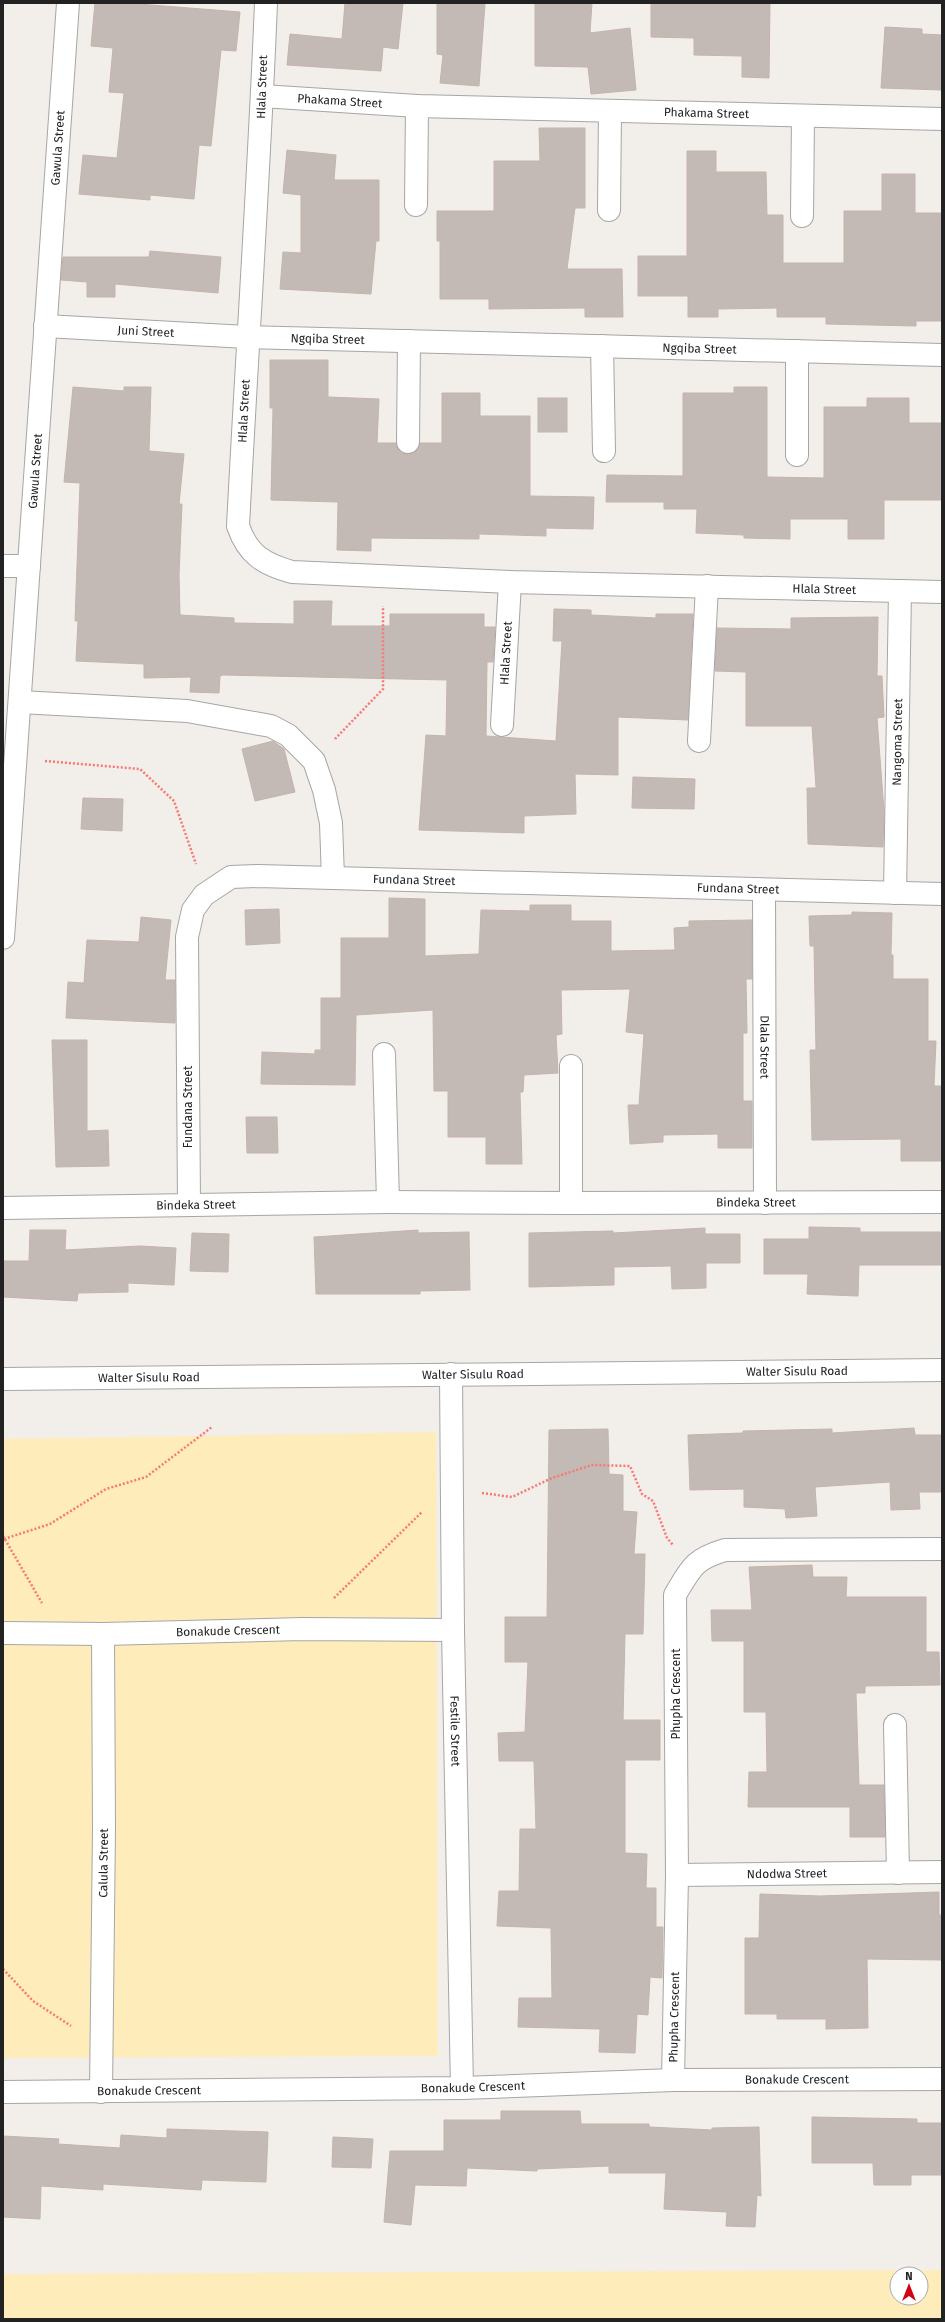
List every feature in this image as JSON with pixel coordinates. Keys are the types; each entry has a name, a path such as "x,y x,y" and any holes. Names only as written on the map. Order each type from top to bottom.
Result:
{"street":[{"name":"Gawula Street","path":"3,938 17,759 45,326 68,3"},
{"name":"Hlala Street","path":"266,3 259,186 247,337 238,526 242,538 254,554 269,565 292,572 510,582 942,592"},
{"name":"Phakama Street","path":"262,96 417,106 942,119"},
{"path":"416,204 417,106"},
{"path":"609,210 610,111"},
{"path":"802,216 803,116"},
{"name":"Juni Street","path":"45,326 247,337"},
{"name":"Ngqiba Street","path":"247,337 942,355"},
{"path":"408,442 409,341"},
{"path":"602,346 604,451"},
{"path":"797,352 797,455"},
{"path":"3,566 29,566"},
{"name":"Hlala Street","path":"502,725 510,582"},
{"path":"699,741 707,586"},
{"name":"Nangoma Street","path":"895,893 900,591"},
{"path":"20,702 187,711 271,726 288,735 314,761 324,790 330,823 334,878"},
{"name":"Fundana Street","path":"189,1204 187,937 193,910 204,895 232,877 258,876 942,894"},
{"name":"Dlala Street","path":"764,890 765,1204"},
{"path":"384,1054 388,1202"},
{"path":"571,1066 571,1204"},
{"name":"Bindeka Street","path":"3,1208 388,1202 765,1204 942,1202"},
{"name":"Walter Sisulu Road","path":"3,1379 942,1370"},
{"name":"Festile Street","path":"451,1374 453,1630 462,2088"},
{"name":"Phupha Crescent","path":"673,2080 677,1875 675,1595 692,1566 707,1555 725,1550 942,1549"},
{"name":"Bonakude Crescent","path":"3,1633 103,1634 303,1629 453,1630"},
{"name":"Calula Street","path":"101,2092 104,1828 103,1634"},
{"path":"895,1725 898,1873"},
{"name":"Ndodwa Street","path":"677,1875 942,1872"},
{"name":"Bonakude Crescent","path":"3,2092 462,2088 673,2080 942,2079"}],"path":[{"path":"314,761 384,689 382,576"},
{"path":"17,759 140,768 174,801 192,850 204,895"},
{"path":"60,1633 4,1538 50,1524 106,1489 146,1477 212,1427"},
{"path":"452,1491 512,1497 552,1478 592,1465 630,1466 642,1494 653,1501 667,1538 692,1566"},
{"path":"303,1629 427,1507"},
{"path":"3,1969 33,2001 101,2046"}],"sand":[{"path":"436,1432 438,2056 3,2058 3,1439"},
{"path":"889,2270 889,2306 929,2306 929,2270 942,2270 942,2319 3,2319 3,2274"}],"building":[{"path":"95,3 126,3 240,12 236,51 221,50 211,146 199,145 194,199 150,195 150,200 79,194 83,155 117,158 124,93 109,92 113,48 91,46"},
{"path":"345,3 403,3 398,49 383,47 381,71 287,65 290,34 342,39"},
{"path":"437,3 485,3 479,86 440,83 443,55 437,54"},
{"path":"535,3 592,3 590,33 630,28 636,90 591,94 588,67 535,66"},
{"path":"651,3 770,3 769,78 742,77 742,56 694,55 694,38 651,37"},
{"path":"885,27 922,29 922,34 942,35 942,90 881,88"},
{"path":"539,128 585,128 585,208 575,208 567,269 622,269 623,317 585,317 585,308 489,309 489,299 440,299 440,241 437,241 437,211 494,211 494,161 540,161"},
{"path":"287,150 336,155 334,180 379,180 379,241 376,241 371,294 280,289 283,252 301,253 301,195 283,193"},
{"path":"687,151 716,151 716,172 766,172 767,215 783,215 783,263 844,263 844,211 882,211 882,174 915,174 915,213 942,213 942,321 916,321 916,326 826,324 826,317 777,317 777,308 718,309 718,317 688,317 688,296 638,296 638,256 687,256"},
{"path":"150,251 221,257 218,293 115,284 115,297 87,297 87,282 61,280 63,257 149,257"},
{"path":"270,360 328,360 328,397 379,399 377,443 396,443 401,453 414,453 420,443 442,443 442,393 480,393 480,416 530,416 530,496 594,497 593,529 546,528 546,536 479,534 479,539 371,538 371,551 337,550 338,502 271,500 273,408 270,408"},
{"path":"73,387 124,391 124,387 151,387 149,451 184,454 179,504 182,504 179,575 180,615 234,618 234,623 294,624 294,601 332,601 331,626 390,626 390,614 484,614 484,627 495,627 493,662 487,662 486,736 556,741 562,641 553,641 554,609 591,610 591,615 656,618 656,614 693,614 688,720 618,717 618,775 575,774 576,814 524,816 524,833 419,830 426,735 446,736 447,680 223,675 220,676 219,693 190,692 191,677 144,678 144,664 76,661 78,621 75,621 80,483 64,482"},
{"path":"734,387 767,387 767,477 824,478 824,407 867,407 867,398 909,398 909,423 942,423 942,500 884,500 884,539 848,539 848,519 790,519 790,539 744,538 744,535 696,533 697,509 664,509 664,502 606,502 607,475 683,476 683,393 734,393"},
{"path":"538,398 567,398 567,432 538,432"},
{"path":"878,617 877,676 882,676 884,717 877,718 884,811 883,847 808,844 807,788 816,788 812,726 746,726 746,672 715,671 717,628 791,629 791,618"},
{"path":"273,741 284,749 295,792 255,801 242,749"},
{"path":"633,777 695,779 694,809 632,808"},
{"path":"83,798 123,799 122,831 81,829"},
{"path":"389,898 425,899 425,956 479,954 481,910 530,911 530,905 571,905 571,921 611,921 611,951 675,950 674,928 689,927 689,921 752,920 752,979 746,979 747,1033 743,1033 743,1101 752,1101 752,1148 718,1148 718,1134 663,1135 663,1142 630,1144 628,1105 639,1105 644,1034 626,1032 630,989 561,990 562,1034 556,1035 558,1073 524,1075 523,1092 520,1092 522,1164 486,1164 486,1137 448,1137 448,1091 434,1091 433,1010 356,1015 355,1085 261,1084 262,1052 315,1054 315,1050 321,1050 321,998 341,998 341,938 389,938"},
{"path":"279,909 280,943 246,945 245,910"},
{"path":"852,912 892,913 891,955 893,955 893,979 928,979 928,1041 936,1041 934,1086 942,1086 942,1161 901,1161 901,1139 812,1140 810,1050 816,1050 814,946 810,946 809,916 852,915"},
{"path":"141,917 171,920 165,980 175,980 175,1023 66,1018 68,982 84,983 87,940 139,942"},
{"path":"52,1040 87,1040 87,1131 108,1130 109,1166 56,1167"},
{"path":"246,1117 277,1117 278,1153 247,1153"},
{"path":"809,1227 860,1228 860,1232 942,1232 942,1265 859,1265 858,1296 807,1294 808,1274 764,1274 764,1239 809,1239"},
{"path":"705,1228 705,1234 740,1234 740,1263 706,1263 706,1288 672,1289 671,1266 614,1267 614,1285 529,1287 529,1233 613,1231 613,1233"},
{"path":"30,1230 66,1230 65,1250 140,1246 176,1248 174,1285 128,1283 128,1292 78,1293 77,1301 3,1297 3,1261 29,1261"},
{"path":"418,1230 418,1233 469,1232 470,1290 420,1291 420,1294 316,1294 314,1237"},
{"path":"192,1233 229,1234 228,1272 190,1271"},
{"path":"914,1428 915,1435 942,1435 942,1492 919,1492 920,1509 891,1510 890,1482 815,1487 817,1516 786,1518 785,1509 744,1507 744,1489 690,1490 688,1435 743,1433 743,1431 832,1429 832,1433"},
{"path":"608,1429 609,1474 623,1475 623,1511 637,1512 634,1554 645,1554 643,1634 625,1634 623,1720 660,1720 660,1760 625,1760 625,1853 647,1854 646,1888 656,1888 656,1927 663,1927 662,1978 650,1977 648,2015 637,2014 635,2053 599,2052 600,2029 518,2027 519,1998 552,1998 551,1928 497,1926 499,1891 519,1891 520,1829 536,1829 534,1761 499,1761 498,1733 525,1732 528,1662 505,1662 505,1617 547,1617 549,1430"},
{"path":"812,1565 813,1577 847,1577 846,1597 926,1597 926,1652 939,1652 940,1685 865,1686 865,1693 856,1693 859,1785 884,1785 885,1837 850,1837 850,1807 748,1807 749,1772 767,1772 766,1712 744,1712 744,1641 712,1641 711,1610 752,1610 749,1567"},
{"path":"939,1892 939,1915 942,1915 942,1960 867,1959 868,2028 826,2029 826,2019 777,2019 777,2014 745,2014 745,1938 759,1938 760,1894 820,1896"},
{"path":"501,2111 580,2111 581,2124 649,2124 649,2127 712,2130 712,2128 759,2127 761,2196 757,2195 755,2227 726,2226 727,2212 664,2209 666,2173 609,2173 609,2166 537,2169 537,2171 467,2168 466,2186 415,2185 411,2225 384,2222 390,2151 444,2151 444,2120 501,2120"},
{"path":"812,2117 917,2119 917,2123 942,2123 942,2175 911,2175 911,2185 874,2185 873,2163 812,2163"},
{"path":"167,2129 268,2132 266,2182 202,2180 201,2190 103,2184 103,2190 41,2186 40,2219 3,2217 3,2136 59,2139 58,2144 120,2148 121,2135 167,2138"},
{"path":"333,2137 373,2139 371,2168 332,2167"}]}
